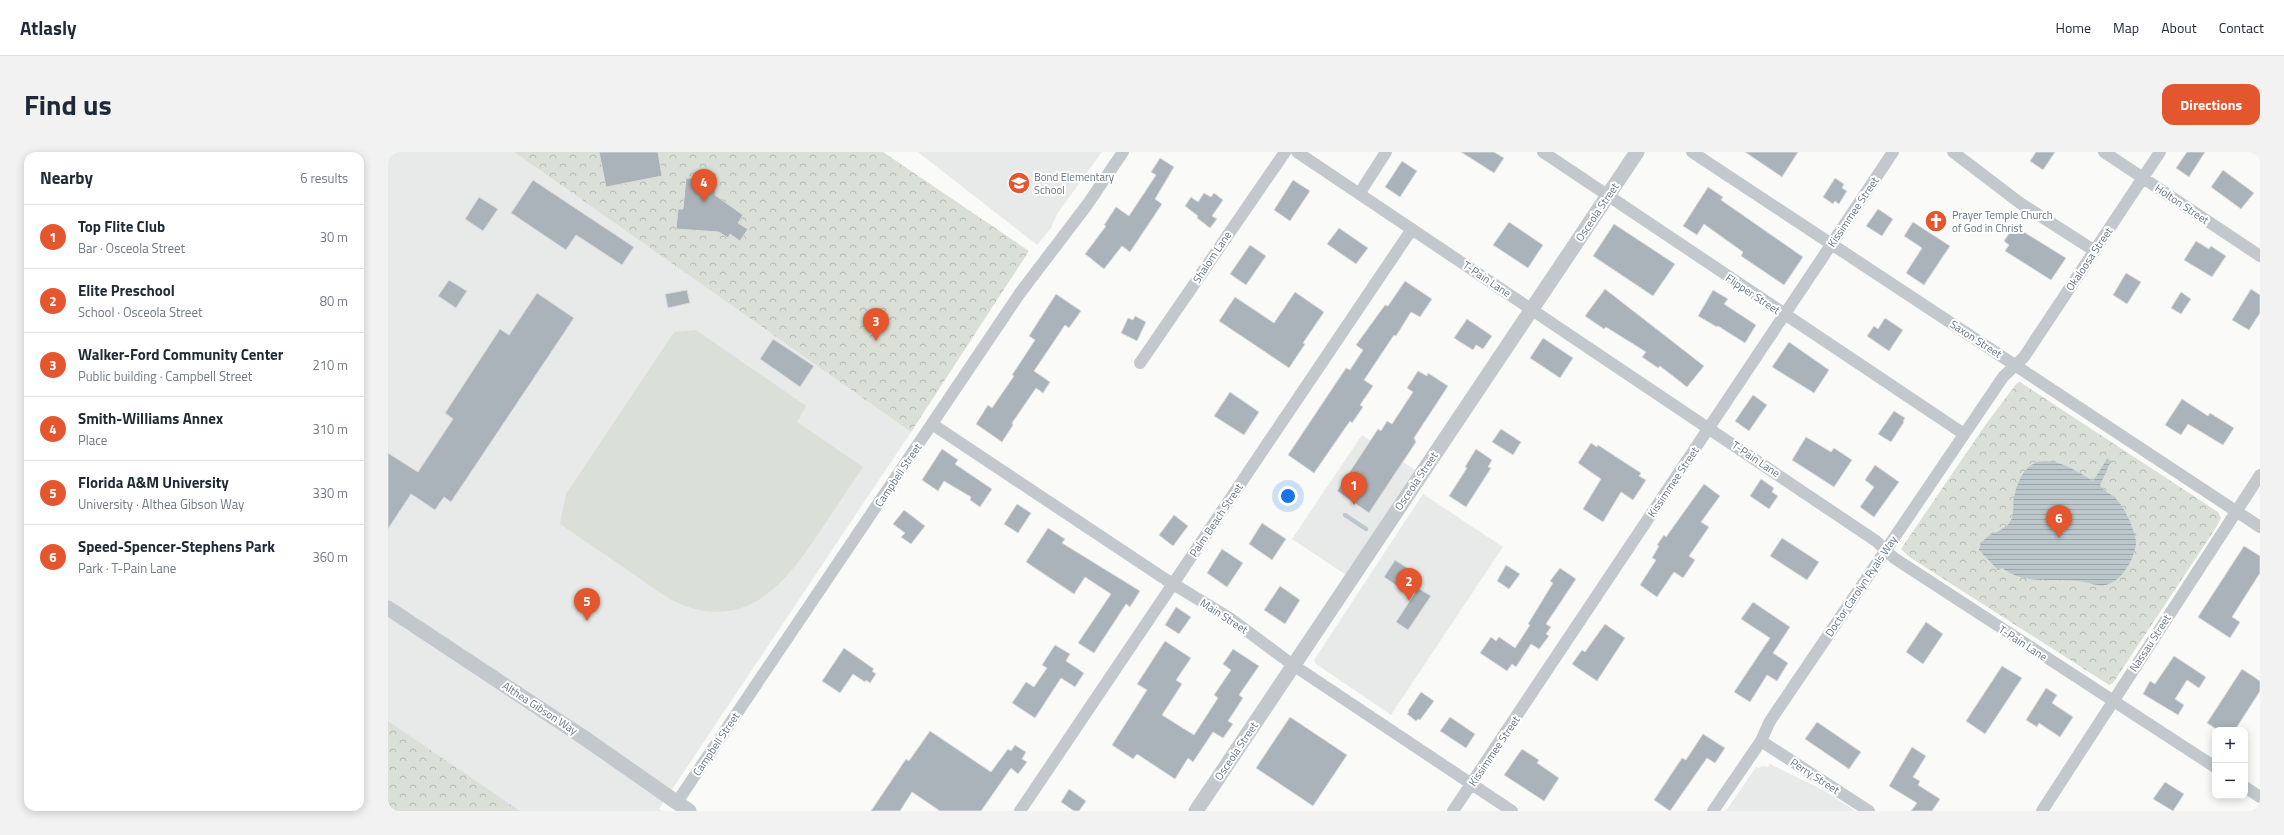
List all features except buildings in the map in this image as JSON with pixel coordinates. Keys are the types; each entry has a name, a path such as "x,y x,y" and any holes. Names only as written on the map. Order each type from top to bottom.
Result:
{"street":[{"name":"Campbell Street","path":"677,802 1020,292 1087,205 1123,152"},
{"name":"Shalom Lane","path":"1140,363 1285,152"},
{"name":"T-Pain Lane","path":"1297,152 1709,428 1869,537 1894,558 2212,766"},
{"path":"1359,194 1386,152"},
{"name":"Flipper Street","path":"1543,152 1964,434"},
{"name":"Osceola Street","path":"1196,811 1637,152"},
{"name":"Saxon Street","path":"1692,152 2260,527"},
{"name":"Kissimmee Street","path":"1453,811 1893,152"},
{"path":"1953,152 2020,203 2095,251"},
{"name":"Holton Street","path":"2104,152 2260,256"},
{"name":"Okaloosa Street","path":"2016,365 2024,357 2160,152"},
{"name":"Palm Beach Street","path":"1020,811 1412,229"},
{"name":"Doctor Carolyn Ryals Way","path":"1713,811 1761,741 1770,721 1885,550 2003,377 2016,365"},
{"name":"Main Street","path":"932,424 1173,584 1231,619 1293,665 1512,811"},
{"name":"Nassau Street","path":"2042,811 2260,475"},
{"name":"Althea Gibson Way","path":"388,608 583,737 689,811"},
{"name":"Perry Street","path":"1761,741 1869,811"},
{"path":"2248,789 2260,797"}],"shaded area":[{"path":"388,152 514,152 911,432 659,809 662,811 388,811"},
{"name":"Bond Elementary School","path":"918,152 1102,152 1057,214 1051,228 1037,245"},
{"path":"1362,435 1415,470 1346,575 1292,539"},
{"path":"2107,459 2111,461 2100,485 2119,502 2126,513 2132,526 2136,543 2134,554 2128,566 2116,580 2107,585 2099,585 2069,580 2029,579 2020,577 2002,568 1998,570 1979,550 1985,539 2004,528 2011,520 2015,493 2021,478 2028,468 2037,462 2047,461 2058,463 2093,481"},
{"path":"1423,494 1503,547 1391,715 1316,664 1314,660"},
{"path":"1770,764 1823,790 1855,811 1726,811 1756,767 1768,767"}],"green space":[{"path":"514,152 883,152 1029,251 911,432"},
{"path":"696,330 806,406 797,422 863,467 808,549 779,583 763,597 745,607 725,611 703,611 672,600 560,524 566,494 674,332"},
{"path":"2020,382 2218,512 2221,518 2113,683 2109,685 1911,558 1901,549 1986,424 2017,383"},
{"path":"388,721 520,811 388,811"}],"waterway":[{"path":"1345,515 1366,529"}],"place":[{"name":"Bond Elementary School","path":"1019,183"},
{"name":"Smith-Williams Annex","path":"704,202"},
{"name":"Prayer Temple Church of God in Christ","path":"1936,221"},
{"name":"Walker-Ford Community Center","path":"876,341"},
{"name":"Top Flite Club","path":"1354,505"},
{"name":"Speed-Spencer-Stephens Park","path":"2059,538"},
{"name":"Elite Preschool","path":"1409,601"},
{"name":"Florida A&M University","path":"587,621"}]}
